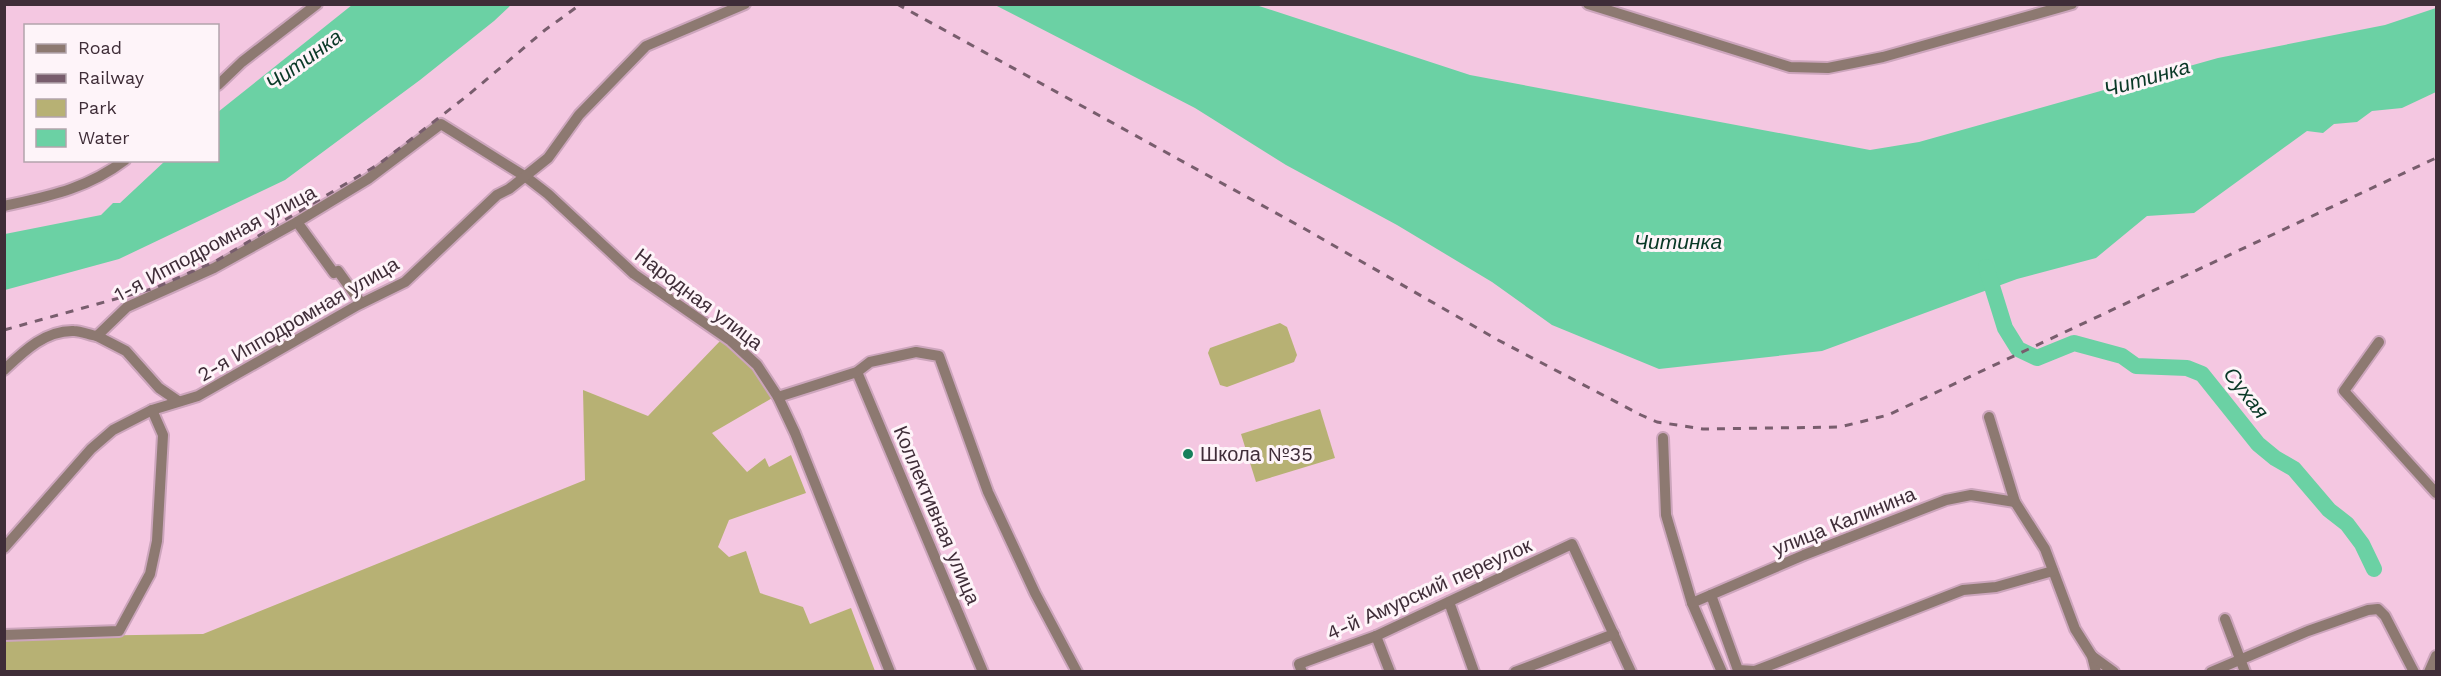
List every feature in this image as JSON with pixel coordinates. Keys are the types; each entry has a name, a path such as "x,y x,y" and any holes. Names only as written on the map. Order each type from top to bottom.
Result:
{"street":[{"path":"219,84 242,62 317,4"},
{"name":"2-я Ипподромная улица","path":"4,548 91,449 113,430 152,410 198,396 361,303 405,282 497,195 526,177 548,158 579,115 646,46 745,4"},
{"path":"1588,4 1790,67 1828,68 1883,57 2072,4"},
{"name":"Народная улица","path":"441,124 526,177 548,194 634,274 731,341 757,365 778,398 890,672"},
{"name":"1-я Ипподромная улица","path":"98,336 127,307 214,268 297,222 368,179 441,124"},
{"path":"4,206 67,192 114,169 123,162"},
{"path":"297,222 334,273 338,271 361,303"},
{"path":"4,370 27,347 51,335 73,331 98,336 126,351 159,388 178,401"},
{"path":"2379,342 2344,391 2436,493"},
{"path":"778,398 857,372 870,362 916,352 939,356 988,492 1035,593 1077,672"},
{"name":"Коллективная улица","path":"857,372 983,672"},
{"path":"4,635 119,631 150,574 156,541 163,435 152,410"},
{"path":"1989,417 2015,502 2045,549 2075,629 2092,656 2096,672"},
{"path":"1663,438 1666,515 1692,603 1722,672"},
{"name":"улица Калинина","path":"1692,603 1946,500 1971,495 2015,502"},
{"name":"4-й Амурский переулок","path":"1301,668 1376,636 1572,544 1614,634"},
{"path":"1711,595 1738,670 1755,671 1963,590 1996,587 2053,571"},
{"path":"1449,602 1473,672"},
{"path":"2211,672 2308,631 2368,610 2378,609 2385,616 2414,672"},
{"path":"2225,619 2245,672"},
{"path":"1515,672 1614,634 1630,672"},
{"path":"1376,636 1389,672"},
{"path":"2092,656 2114,672"},
{"path":"2429,672 2436,656"}],"green space":[{"path":"1280,323 1287,327 1297,355 1294,362 1227,387 1220,385 1208,353 1210,348"},
{"path":"721,340 757,369 774,397 712,433 747,472 765,458 769,467 791,455 806,493 729,520 718,547 729,557 746,551 760,593 803,607 810,624 851,608 875,671 5,672 4,637 203,634 585,480 583,390 648,416"},
{"path":"1320,409 1335,458 1256,482 1241,434"}],"water":[{"name":"Читинка","path":"352,5 511,5 420,80 285,180 119,259 5,290 5,234 101,215 113,203 120,203 164,162 219,162 219,111"},
{"name":"Читинка","path":"995,5 1256,5 1470,75 1870,150 1919,142 2218,58 2385,25 2436,8 2436,92 2402,108 2372,111 2357,122 2334,124 2323,133 2307,131 2194,213 2147,216 2096,258 2017,279 1822,351 1659,369 1552,325 1492,282 1397,225 1286,165 1195,108"}],"waterway":[{"name":"Сухая","path":"1986,267 2005,328 2018,349 2037,358 2074,343 2122,356 2136,366 2187,368 2202,374 2258,444 2275,458 2294,469 2329,510 2347,524 2362,544 2374,569"}],"railway":[{"path":"4,330 155,288 216,261 379,164 467,96 545,30 581,4"},
{"path":"897,4 1305,229 1498,340 1657,422 1703,429 1840,427 1888,415 2436,158"}],"place":[{"name":"Школа №35","path":"1188,454"}]}
